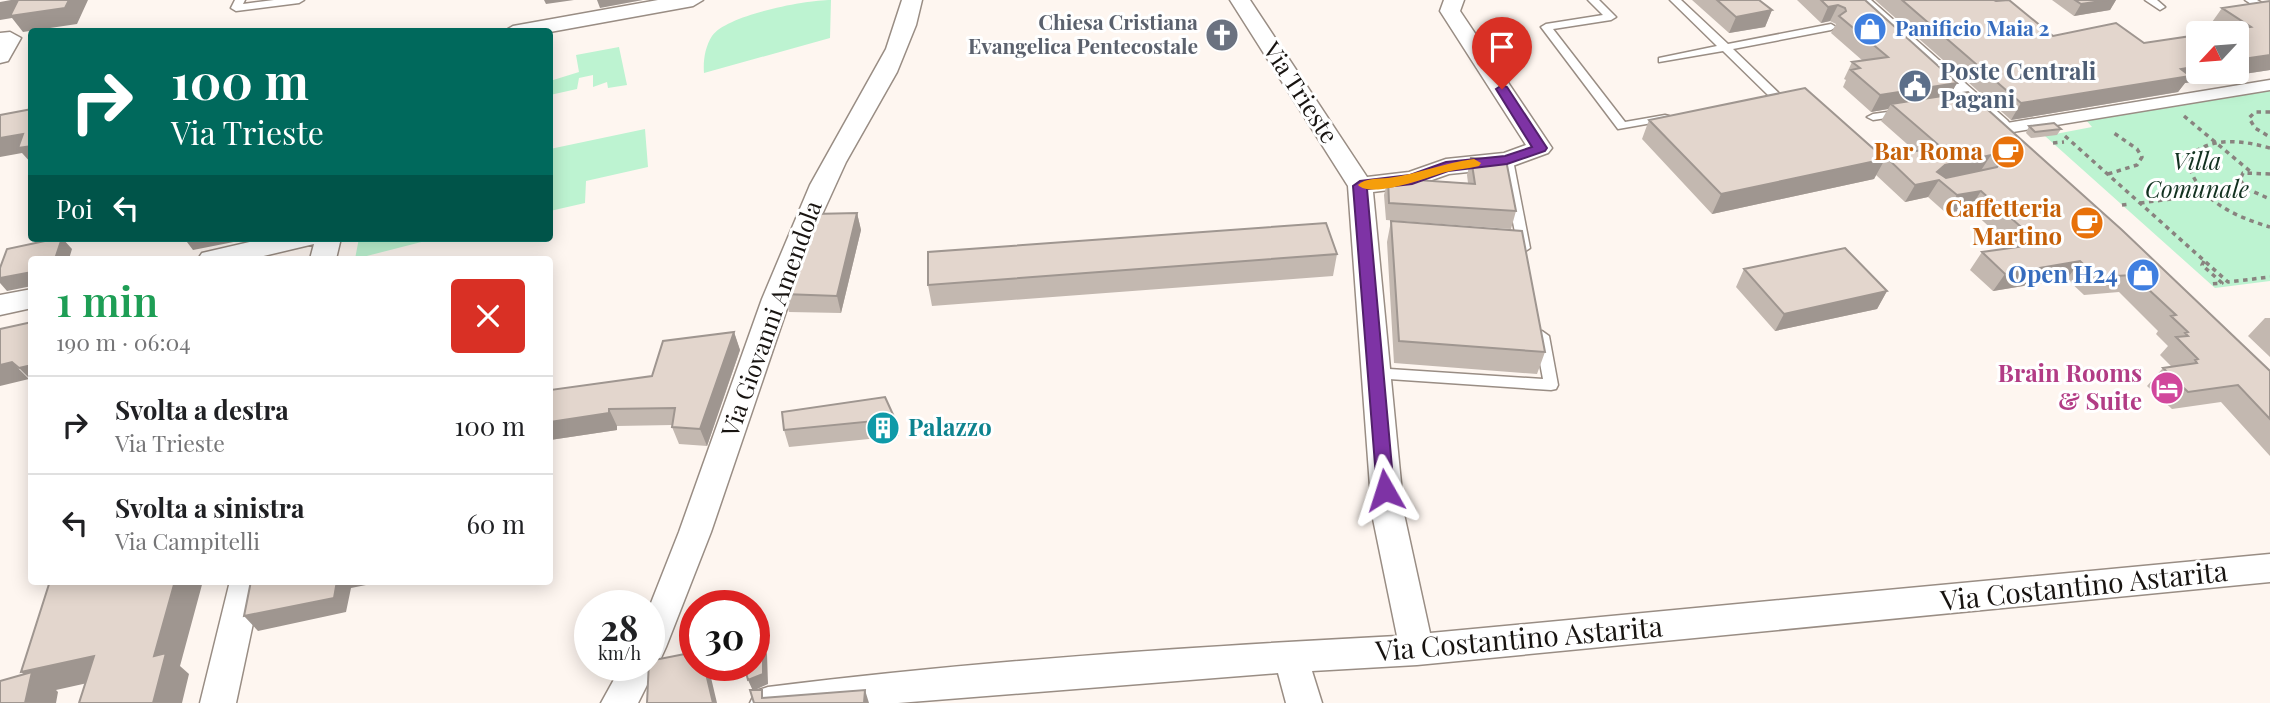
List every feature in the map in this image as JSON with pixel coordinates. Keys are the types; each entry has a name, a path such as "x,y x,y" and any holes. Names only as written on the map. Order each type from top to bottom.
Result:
{"street":[{"path":"536,28 693,0"},
{"name":"Via Giovanni Amendola","path":"665,612 718,470 758,346 794,252 822,184 901,40 912,0"},
{"name":"Via Trieste","path":"1240,0 1360,186 1376,231 1374,373 1388,514 1417,650"},
{"path":"1360,186 1412,179 1446,167 1507,160 1540,148 1450,11 1454,0"},
{"path":"1866,13 1964,103 2001,129 2042,150"},
{"path":"0,39 10,38 0,56"},
{"path":"2001,129 2270,85"},
{"path":"1496,239 1523,241"},
{"path":"225,256 288,242"},
{"path":"0,305 28,300"},
{"name":"Via Costantino Astarita","path":"768,703 922,684 1417,650 2270,568"},
{"path":"218,703 245,585"},
{"path":"1292,657 1304,703"},
{"path":"619,703 631,681"}],"lane":[{"path":"240,0 236,8 299,0"},
{"path":"1593,0 1611,18 1546,27 1622,126 1674,117"},
{"path":"1675,0 1778,98 1752,102"},
{"path":"2250,0 2270,13"},
{"path":"1663,60 1831,27"},
{"path":"1874,117 1921,110"},
{"path":"1507,160 1528,267"},
{"path":"1374,373 1551,385 1538,320"}],"path":[{"path":"2175,109 2251,172"},
{"path":"2270,112 2255,112 2249,118 2255,128 2270,137 2268,148 2234,141 2216,142 2195,148 2187,158 2188,171 2206,194 2238,215 2270,227"},
{"path":"2104,129 2127,141 2142,157 2137,165 2125,171 2107,174"},
{"path":"2042,150 2064,139 2204,261 2202,265 2225,282"},
{"path":"2247,189 2241,176 2251,172 2270,174"},
{"path":"2139,203 2247,189 2270,200"},
{"path":"2122,205 2130,204"},
{"path":"2210,284 2270,276"}],"green space":[{"path":"831,0 830,38 704,73 708,45 720,28 767,10"},
{"path":"619,47 627,85 608,88 607,82 593,87 593,75 579,78 577,89 553,94 553,80 579,72 576,55"},
{"name":"Villa Comunale","path":"2270,90 2270,281 2215,288 2045,136 2092,127 2086,120"},
{"path":"645,129 648,167 586,181 585,203 553,210 553,148"},
{"path":"358,242 421,242 367,256 356,256"}],"building":[{"path":"18,0 69,0 65,8 10,16"},
{"path":"1717,0 1759,0 1772,10 1736,17"},
{"path":"1821,0 1865,0 1957,83 1880,95 1851,70 1860,68 1852,62 1888,57 1839,16 1846,11 1845,8 1838,5 1828,7"},
{"path":"1902,0 2009,0 2053,36 2116,23 2144,43 2186,37 2186,68 2181,69 2186,77 2021,103"},
{"path":"2075,0 2108,0 2081,4"},
{"path":"2270,1 2270,55 2249,58 2249,21 2242,21 2222,8"},
{"path":"1805,88 1885,159 1721,194 1649,120"},
{"path":"1968,92 2122,230 2270,371 2270,419 2238,385 2188,392 2163,368 2197,363 2195,360 2198,359 2176,337 2188,336 2185,333 2188,332 2171,316 2176,315 2133,275 2097,277 2080,261 2005,274 1982,252 2040,244 1981,191 1957,195 1939,180 1915,185 1885,156 1941,147 1891,104","holes":["1991,155 2001,161 1997,167 1946,178 1937,172 1945,165"]},
{"path":"28,110 28,147 18,148 23,134 0,138 0,115"},
{"path":"2054,123 2061,129 2035,132 2029,126"},
{"path":"1471,158 1506,160 1516,211 1389,203 1388,178 1475,184"},
{"path":"857,213 837,296 784,294 813,214"},
{"path":"1391,221 1522,231 1545,352 1399,341"},
{"path":"1326,223 1337,254 928,285 928,252"},
{"path":"40,242 61,242 56,256 28,256 28,273 0,278 0,268 7,249"},
{"path":"1845,248 1887,291 1784,314 1744,269"},
{"path":"28,323 28,366 19,368 12,362 0,365 0,329"},
{"path":"734,332 700,429 672,427 675,408 609,409 609,413 553,422 553,390 652,376 663,341"},
{"path":"885,397 895,419 784,430 782,412"},
{"path":"49,585 174,585 154,656 166,653 153,703 79,703 94,656 21,672"},
{"path":"250,585 336,585 334,598 244,616"},
{"path":"679,655 679,681 708,681 713,703 647,703 648,681 665,681 665,658"},
{"path":"32,672 25,703 0,703 0,681"},
{"path":"750,690 762,690 762,698 865,690 864,703 754,703"}],"slow traffic":[{"path":"1365,185 1412,179 1446,167 1474,163"}],"place":[{"name":"Panificio Maia 2","path":"1870,29"},
{"name":"Chiesa Cristiana Evangelica Pentecostale","path":"1222,35"},
{"name":"Poste Centrali Pagani","path":"1915,86"},
{"name":"Bar Roma","path":"2008,152"},
{"name":"Caffetteria Martino","path":"2087,223"},
{"name":"Open H24","path":"2143,275"},
{"name":"Brain Rooms & Suite","path":"2167,388"},
{"name":"Palazzo","path":"883,428"}],"route":[{"path":"1385,490 1371,347 1360,186 1412,179 1446,167 1507,160 1540,148 1502,89"}]}
